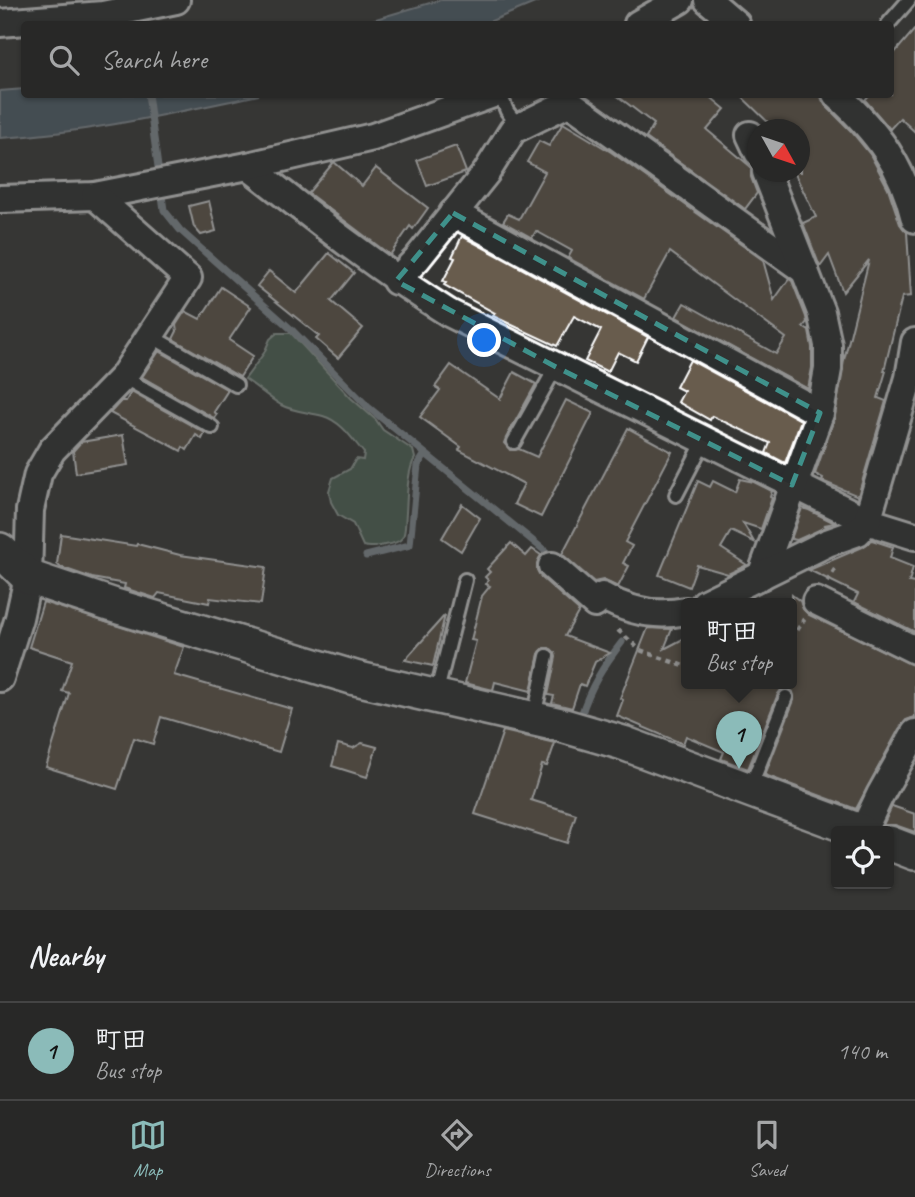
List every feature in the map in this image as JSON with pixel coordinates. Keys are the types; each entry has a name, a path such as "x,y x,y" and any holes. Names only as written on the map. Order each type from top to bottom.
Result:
{"street":[{"path":"26,21 103,15 176,0"},
{"path":"643,21 680,0"},
{"path":"708,0 732,21"},
{"path":"0,23 21,21"},
{"path":"0,199 96,196 248,166 373,137 481,98"},
{"path":"840,98 880,140 894,160 904,181 915,219"},
{"path":"396,281 486,173 513,130 566,104 573,105 805,271"},
{"path":"248,166 352,249 396,281 449,313 867,521 915,536"},
{"path":"761,576 820,413 828,369 828,345 821,312 770,182"},
{"path":"0,678 19,618 28,577 30,510 38,474 58,444 123,377 188,278 96,196"},
{"path":"453,213 820,413"},
{"path":"715,598 827,543 858,533 867,521 909,378 915,342"},
{"path":"0,550 28,577 216,638 355,678 533,719 623,743 849,826"},
{"path":"552,566 595,604 602,596 615,604 657,615 681,612"},
{"path":"816,601 915,650"},
{"path":"864,826 915,733"},
{"path":"894,845 915,853"}],"lane":[{"path":"891,21 909,0"},
{"path":"502,98 519,127"},
{"path":"151,336 236,385"},
{"path":"514,442 556,367"},
{"path":"123,377 212,428"},
{"path":"676,495 704,441"},
{"path":"436,696 465,580"},
{"path":"533,719 547,656"},
{"path":"749,789 786,697"}],"path":[{"path":"595,604 628,641 640,650 681,665"}],"highlighted area":[{"path":"453,213 820,413 792,485 556,367 396,281"}],"green space":[{"path":"277,333 291,333 383,430 413,450 415,458 409,477 402,539 393,544 363,546 353,524 338,515 331,502 329,491 333,478 350,469 356,459 363,460 364,453 346,432 329,418 281,405 245,379 264,353 270,339"}],"water":[{"path":"440,0 542,0 491,21 369,21"},
{"path":"21,89 21,98 244,98 98,127 0,138 0,91"}],"building":[{"path":"915,29 915,132 900,118 890,129 865,100 894,98 894,54"},
{"path":"620,98 712,98 725,109 707,130 747,164 747,182 753,182 757,193 745,209 646,138 654,124"},
{"path":"743,98 822,98 825,105 870,154 888,188 900,224 907,232 911,296 902,297 878,398 886,401 858,496 822,481 823,478 815,474 835,416 844,360 869,260 843,292 829,255 820,267 803,223 816,217 799,182 810,182 810,119 765,119"},
{"path":"563,123 611,152 763,260 774,300 789,279 792,281 806,317 807,322 803,327 809,331 812,347 808,389 676,317 684,303 776,354 786,338 670,252 644,299 568,258 572,251 536,231 532,238 503,222 508,214 519,219 545,172 527,162 539,141 549,146"},
{"path":"456,146 466,172 427,186 417,160"},
{"path":"334,162 362,186 376,168 428,208 413,229 410,226 390,255 308,193"},
{"path":"209,201 216,231 201,235 194,227 189,206"},
{"path":"462,236 648,337 636,361 618,352 608,372 585,361 601,330 574,316 557,346 493,316 495,313 444,285 446,282 443,281 455,258 452,257"},
{"path":"329,253 354,273 331,301 363,328 338,358 316,339 319,336 257,286 269,271 296,293"},
{"path":"221,287 251,307 229,340 253,356 240,377 173,339 177,331 176,325 185,311 200,319"},
{"path":"159,351 228,390 214,412 217,414 214,418 142,377"},
{"path":"690,360 801,420 785,463 766,453 770,443 712,416 710,420 678,402 684,391 676,387"},
{"path":"451,365 500,399 514,372 536,384 504,443 510,450 519,449 537,457 566,400 593,413 541,517 514,504 524,484 459,450 461,447 420,417 440,390 435,387"},
{"path":"131,392 205,433 202,439 196,435 187,450 183,447 181,451 110,413 121,401 126,401"},
{"path":"628,428 672,452 625,542 632,546 623,563 629,566 618,587 603,580 594,582 562,554"},
{"path":"123,435 128,465 76,473 73,451 81,442"},
{"path":"740,479 754,482 772,491 761,529 743,523 754,542 731,531 721,548 747,565 728,574 697,565 689,587 659,575 698,481 710,487 713,481 735,492"},
{"path":"462,504 480,518 461,551 442,538"},
{"path":"802,508 835,523 824,525 828,526 797,540 791,539"},
{"path":"61,534 136,546 137,544 180,555 266,567 261,604 210,598 209,603 159,593 155,598 124,588 125,584 92,578 60,567 57,564"},
{"path":"872,540 893,547 890,558 913,567 909,582 915,583 915,632 854,602 858,594 809,570 863,547"},
{"path":"511,543 526,556 532,549 541,555 537,570 541,577 579,611 565,636 610,653 595,662 585,686 580,684 572,708 552,703 554,696 548,695 556,657 549,648 544,648 539,654 531,691 495,682 493,690 465,683 476,641 471,640 482,596 490,586 486,584 488,580 485,577 490,572 487,569"},
{"path":"797,599 809,615 915,666 915,717 906,720 899,729 856,809 765,775 794,700 793,692 789,689 797,689"},
{"path":"43,602 184,647 174,675 292,709 279,752 161,717 153,744 134,738 117,789 46,767 69,693 62,691 72,661 29,647"},
{"path":"445,615 433,666 405,660"},
{"path":"648,628 672,629 664,649 681,640 681,689 789,689 781,690 778,694 748,769 721,759 724,752 686,736 683,744 617,716 623,700 620,698"},
{"path":"503,731 555,743 547,766 542,765 531,800 576,814 567,843 475,814"},
{"path":"362,743 377,747 367,777 332,766 338,744 353,748"},
{"path":"892,806 915,814 915,832 895,825 883,825"}],"waterway":[{"path":"149,98 158,167"},
{"path":"162,196 164,210 180,230 292,330 368,407 555,559"},
{"path":"366,556 410,545 418,465 425,454"},
{"path":"581,716 598,677 622,642"}],"place":[{"name":"町田","path":"739,769"}]}
